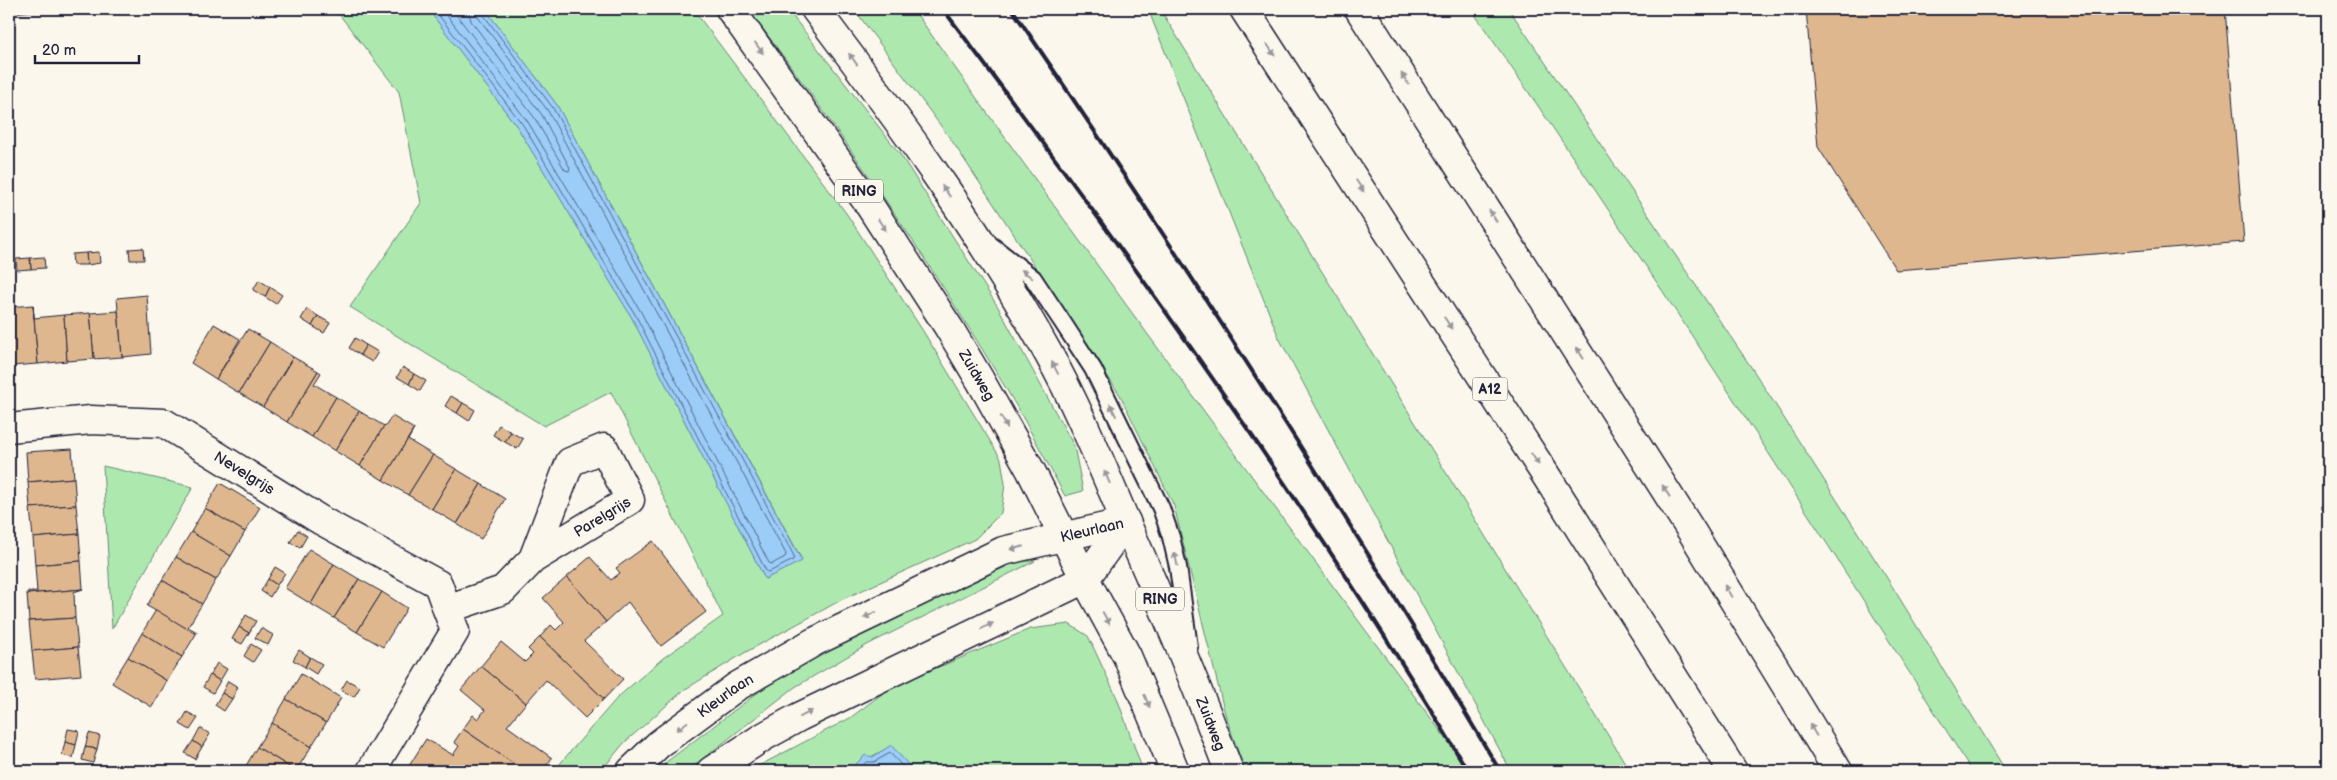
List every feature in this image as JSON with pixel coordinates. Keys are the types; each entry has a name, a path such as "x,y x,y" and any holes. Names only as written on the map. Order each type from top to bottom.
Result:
{"main road":[{"name":"Zuidweg","path":"730,9 870,206 940,314 1006,426 1127,656 1175,771"},
{"name":"Zuidweg","path":"815,9 883,100 974,232 1018,301 1064,382 1193,677 1229,771"},
{"name":"A12","path":"1244,9 1733,771"},
{"path":"1359,9 1687,524 1838,771"},
{"name":"Nevelgrijs","path":"9,428 91,420 164,424 322,521 438,584 447,609"},
{"name":"Kleurlaan","path":"631,771 658,744 736,687 814,642 1003,551 1126,522"},
{"name":"Kleurlaan","path":"711,771 757,741 799,717 1085,579 1126,522"},
{"path":"371,771 456,631 447,609 502,590 533,559"}],"lane":[{"name":"Zuidweg","path":"974,232 1033,278 1093,369 1161,508 1171,536 1178,567 1193,677"}],"green space":[{"path":"335,9 428,9 518,128 632,318 765,579 802,560 557,105 485,9 693,9 846,213 923,331 1001,459 1005,484 1001,513 975,539 843,599 746,652 684,690 624,743 601,771 555,771 618,697 663,658 723,616 611,392 544,426 350,307 421,203 399,92"},
{"path":"748,9 787,9 900,154 998,307 1074,446 1083,491 1065,496 1015,403 915,244 817,102"},
{"path":"854,9 913,9 1189,391 1470,771 1245,771 1225,714 1174,506 1120,395 952,141"},
{"path":"1148,9 1160,9 1630,771 1511,771 1279,338"},
{"path":"1471,9 1509,9 1753,370 1887,578 2006,771 1972,771 1726,387 1600,197"},
{"path":"103,466 193,487 112,629"},
{"path":"1018,561 1035,561 867,645 795,687 687,771 663,771 665,763 777,678 850,639"},
{"path":"1069,624 1088,636 1117,698 1143,771 914,771 891,746 854,766 857,771 808,771 801,766 782,771 749,771 850,718 891,687 1030,629"}],"water":[{"path":"428,9 485,9 557,105 802,561 765,579 632,318 518,128"},
{"path":"891,745 914,771 857,771 854,766 865,755 873,757"}],"building":[{"path":"9,9 61,9 9,13"},
{"path":"1806,9 2225,9 2244,242 1896,270 1818,147"},
{"path":"143,248 144,260 130,260 129,249"},
{"path":"99,252 100,263 87,265 86,253"},
{"path":"86,253 87,265 73,265 72,254"},
{"path":"44,257 45,268 31,269 30,258"},
{"path":"30,258 31,269 17,270 16,259"},
{"path":"259,280 270,287 265,297 253,290"},
{"path":"270,287 282,295 276,304 265,297"},
{"path":"147,295 151,354 122,357 117,298"},
{"path":"33,305 38,364 11,366 9,307"},
{"path":"307,309 318,316 312,326 301,319"},
{"path":"118,311 122,357 94,359 90,313"},
{"path":"90,313 94,359 67,361 64,315"},
{"path":"64,315 67,361 38,364 34,318"},
{"path":"318,316 330,323 324,333 312,326"},
{"path":"214,324 240,339 216,379 191,363"},
{"path":"248,329 270,342 239,393 216,379"},
{"path":"355,338 366,345 360,355 349,348"},
{"path":"270,342 293,357 263,407 239,393"},
{"path":"366,345 378,352 372,362 360,355"},
{"path":"293,357 318,371 287,422 263,407"},
{"path":"403,367 414,374 409,384 397,377"},
{"path":"318,371 321,373 314,384 336,397 312,437 287,422"},
{"path":"414,374 426,381 420,391 409,384"},
{"path":"451,396 463,403 457,413 445,406"},
{"path":"336,397 359,411 335,451 312,437"},
{"path":"463,403 475,410 469,421 457,413"},
{"path":"359,411 384,426 360,466 335,451"},
{"path":"392,416 414,429 383,480 360,466"},
{"path":"499,425 511,432 505,442 493,435"},
{"path":"414,429 408,440 433,455 408,495 383,480"},
{"path":"511,432 523,439 517,449 505,442"},
{"path":"72,449 74,478 28,482 26,452"},
{"path":"433,455 456,469 432,509 408,495"},
{"path":"456,469 481,484 457,524 432,509"},
{"path":"74,478 76,505 30,508 28,482"},
{"path":"220,483 260,507 245,532 205,508"},
{"path":"481,484 505,499 481,539 457,524"},
{"path":"76,505 79,534 33,538 30,508"},
{"path":"205,508 245,532 231,556 191,532"},
{"path":"298,530 307,536 300,548 290,542"},
{"path":"191,532 231,556 216,580 176,557"},
{"path":"79,534 81,561 35,565 33,538"},
{"path":"653,541 706,612 661,646 628,602 606,622 567,577 590,557 611,580 620,573 616,568"},
{"path":"309,549 334,564 311,604 285,588"},
{"path":"176,557 216,580 202,604 162,580"},
{"path":"81,561 83,589 27,594 27,592 37,592 35,565"},
{"path":"334,564 359,579 334,618 311,604"},
{"path":"275,567 285,573 277,585 268,579"},
{"path":"567,577 606,622 584,641 623,679 604,699 540,637 551,625 556,630 564,622 543,598"},
{"path":"268,579 277,585 270,597 261,591"},
{"path":"359,579 382,592 357,632 334,618"},
{"path":"162,580 202,604 188,627 197,632 196,634 147,606"},
{"path":"83,589 74,592 75,618 29,621 27,594"},
{"path":"382,592 407,608 383,647 357,632"},
{"path":"156,610 196,634 182,657 142,633"},
{"path":"246,615 256,621 249,633 239,627"},
{"path":"75,618 78,647 32,651 29,621"},
{"path":"239,627 249,633 242,644 232,639"},
{"path":"261,628 273,635 268,645 255,638"},
{"path":"142,633 182,657 167,681 128,657"},
{"path":"540,637 604,699 585,718 546,680 526,703 481,666 501,642 525,662 533,654 528,649"},
{"path":"251,644 261,650 253,662 244,656"},
{"path":"78,647 81,675 35,679 32,651"},
{"path":"299,650 310,657 305,667 293,660"},
{"path":"128,657 167,681 152,707 112,683"},
{"path":"310,657 322,664 316,674 305,667"},
{"path":"217,663 227,669 220,681 210,675"},
{"path":"481,666 526,703 507,726 552,758 542,771 524,771 463,729 473,715 478,719 485,710 461,690"},
{"path":"301,674 341,698 326,723 286,699"},
{"path":"210,675 220,681 213,693 203,687"},
{"path":"347,680 360,687 354,697 341,690"},
{"path":"228,681 238,687 232,699 222,693"},
{"path":"222,693 232,699 224,711 215,705"},
{"path":"286,699 326,723 311,747 272,723"},
{"path":"187,712 198,718 190,730 180,724"},
{"path":"272,723 311,747 296,771 257,747"},
{"path":"200,728 210,734 202,747 193,741"},
{"path":"68,729 79,731 76,745 65,742"},
{"path":"463,729 524,771 418,771 409,766 426,739 453,755 459,746 454,742"},
{"path":"89,733 100,736 97,749 85,747"},
{"path":"193,741 202,747 195,759 185,753"},
{"path":"65,742 76,745 73,758 62,755"},
{"path":"85,747 97,749 93,763 82,760"},
{"path":"257,747 296,771 243,771"}],"railway":[{"path":"943,9 1149,288 1216,383 1345,575 1468,771"},
{"path":"1012,9 1201,291 1262,386 1383,578 1500,771"}]}
